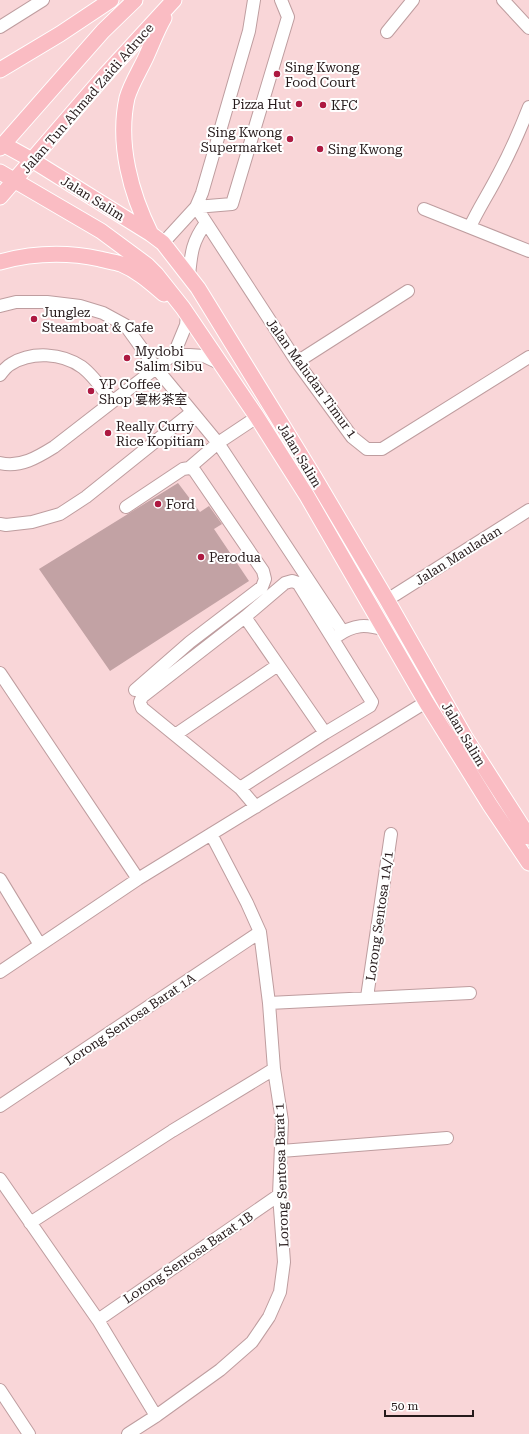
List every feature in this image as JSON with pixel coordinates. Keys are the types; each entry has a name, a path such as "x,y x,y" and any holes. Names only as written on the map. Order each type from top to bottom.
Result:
{"main road":[{"path":"0,70 60,34 110,0"},
{"path":"1,144 104,31 135,0"},
{"path":"151,234 132,185 126,153 124,118 128,97 162,21 174,0"},
{"name":"Jalan Tun Ahmad Zaidi Adruce","path":"0,197 106,74 174,0"},
{"name":"Jalan Salim","path":"1,144 32,160 151,234 163,243 189,276 198,288 313,475 387,600 465,737 529,837"},
{"name":"Jalan Salim","path":"0,172 101,231 147,265 156,274 185,311 257,416 307,496 426,702 490,805 529,863"},
{"path":"0,262 16,258 51,254 84,256 120,264 138,273 185,311"}],"street":[{"path":"0,27 43,0"},
{"path":"163,243 196,207 205,187 249,31 254,0"},
{"path":"196,207 232,204 288,18 281,0"},
{"path":"387,32 413,0"},
{"path":"504,0 529,28"},
{"path":"470,227 517,138 529,107"},
{"name":"Jalan Maludan Timur 1","path":"196,207 297,362 352,438 367,450 382,449 529,357"},
{"path":"424,208 529,251"},
{"path":"189,276 191,251 199,232 206,223"},
{"path":"297,362 408,291"},
{"path":"0,306 16,302 48,302 80,306 103,313 125,325 156,368 218,443 338,635 372,702 370,706 324,733 240,788"},
{"path":"0,463 22,463 37,458 54,447 174,354 186,325 185,311"},
{"path":"174,354 204,356 221,364"},
{"path":"0,375 10,365 23,358 47,356 67,359 82,368 99,385 112,402"},
{"path":"0,524 6,525 32,522 60,514 86,497 192,412"},
{"path":"126,507 183,469 189,468 218,443 257,416"},
{"path":"135,690 190,642 262,587 265,579 263,571 194,470 189,468"},
{"name":"Jalan Mauladan","path":"387,600 529,511"},
{"path":"256,807 240,788 233,784 142,708 140,702 142,697 246,618 285,583 292,581 298,583 338,635"},
{"path":"246,618 324,733"},
{"path":"338,635 356,627 370,625 385,630"},
{"path":"175,735 278,665"},
{"path":"0,673 138,880"},
{"path":"0,972 138,880 426,702"},
{"name":"Lorong Sentosa Barat 1","path":"128,1434 156,1416 220,1370 252,1342 269,1317 280,1292 284,1262 279,1195 282,1121 274,1069 269,1003 260,932 211,834"},
{"name":"Lorong Sentosa 1A/1","path":"367,997 391,834"},
{"path":"0,879 40,945"},
{"name":"Lorong Sentosa Barat 1A","path":"0,1106 260,932"},
{"path":"269,1003 470,992"},
{"path":"30,1224 172,1130 274,1069"},
{"path":"281,1151 447,1138"},
{"path":"0,1179 98,1320 156,1416"},
{"name":"Lorong Sentosa Barat 1B","path":"98,1320 279,1195"},
{"path":"0,1390 29,1434"}],"building":[{"path":"178,483 200,512 209,506 222,524 214,529 249,581 110,671 39,569"}],"place":[{"name":"Sing Kwong Food Court","path":"277,74"},
{"name":"Pizza Hut","path":"299,104"},
{"name":"KFC","path":"323,105"},
{"name":"Sing Kwong Supermarket","path":"290,139"},
{"name":"Sing Kwong","path":"320,149"},
{"name":"Junglez Steamboat & Cafe","path":"34,319"},
{"name":"Mydobi Salim Sibu","path":"127,358"},
{"name":"YP Coffee Shop 宴彬茶室","path":"91,391"},
{"name":"Really Curry Rice Kopitiam","path":"108,433"},
{"name":"Ford","path":"158,504"},
{"name":"Perodua","path":"201,557"}]}
